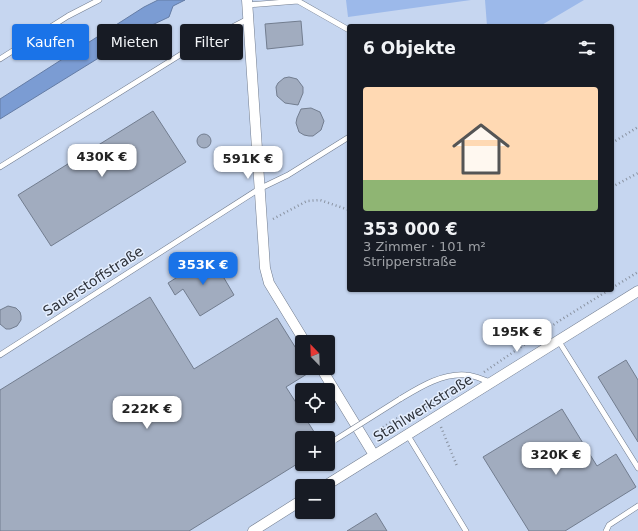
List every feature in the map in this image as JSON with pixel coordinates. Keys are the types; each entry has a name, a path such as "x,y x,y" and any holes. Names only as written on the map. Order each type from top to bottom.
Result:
{"street":[{"path":"248,3 265,268 269,283 301,335"},
{"name":"Stahlwerkstraße","path":"335,480 638,291"},
{"path":"325,375 374,455"},
{"path":"253,531 295,504"}],"lane":[{"path":"0,58 68,16 100,0"},
{"path":"248,3 298,1 347,29"},
{"path":"0,167 188,50 248,19"},
{"name":"Sauerstoffstraße","path":"0,355 260,189 288,175 347,138"},
{"path":"558,340 638,468"},
{"path":"335,440 418,388 443,377 467,375 490,382"},
{"path":"407,434 466,531"},
{"path":"606,531 608,525 638,506"}],"path":[{"path":"614,142 638,128"},
{"path":"614,186 638,173"},
{"path":"262,226 307,201 320,200 347,209"},
{"path":"614,287 638,272"},
{"path":"365,440 395,419 412,414 428,406 606,292"},
{"path":"428,406 444,432 457,466"}],"shaded area":[{"path":"0,0 638,0 638,531 0,531"},
{"path":"158,0 185,0 173,6 169,17 154,24 117,24"},
{"path":"346,0 471,0 348,17"},
{"path":"485,0 584,0 543,24 487,24"},
{"path":"97,37 97,59 0,119 0,99 61,60 89,60 89,42"}],"building":[{"path":"301,21 303,45 267,49 265,24"},
{"path":"289,77 297,79 303,87 303,93 298,105 285,103 277,96 276,87 278,83 284,78"},
{"path":"311,108 320,112 324,121 321,130 313,136 309,136 299,132 296,123 301,109"},
{"path":"153,111 186,162 51,246 18,195"},
{"path":"201,134 207,134 211,138 211,144 207,148 201,148 197,144 197,138"},
{"path":"211,256 234,295 200,316 183,289 175,295 168,283"},
{"path":"150,297 194,369 277,318 295,347 295,375 305,375 286,387 295,401 295,423 308,423 314,431 295,431 295,465 189,531 0,531 0,390"},
{"path":"8,306 16,308 20,312 21,320 17,326 6,329 0,324 0,310"},
{"path":"626,360 638,380 638,442 598,377"},
{"path":"562,409 597,466 616,454 636,487 565,531 529,531 483,457"},
{"path":"376,513 387,531 347,531"}]}
